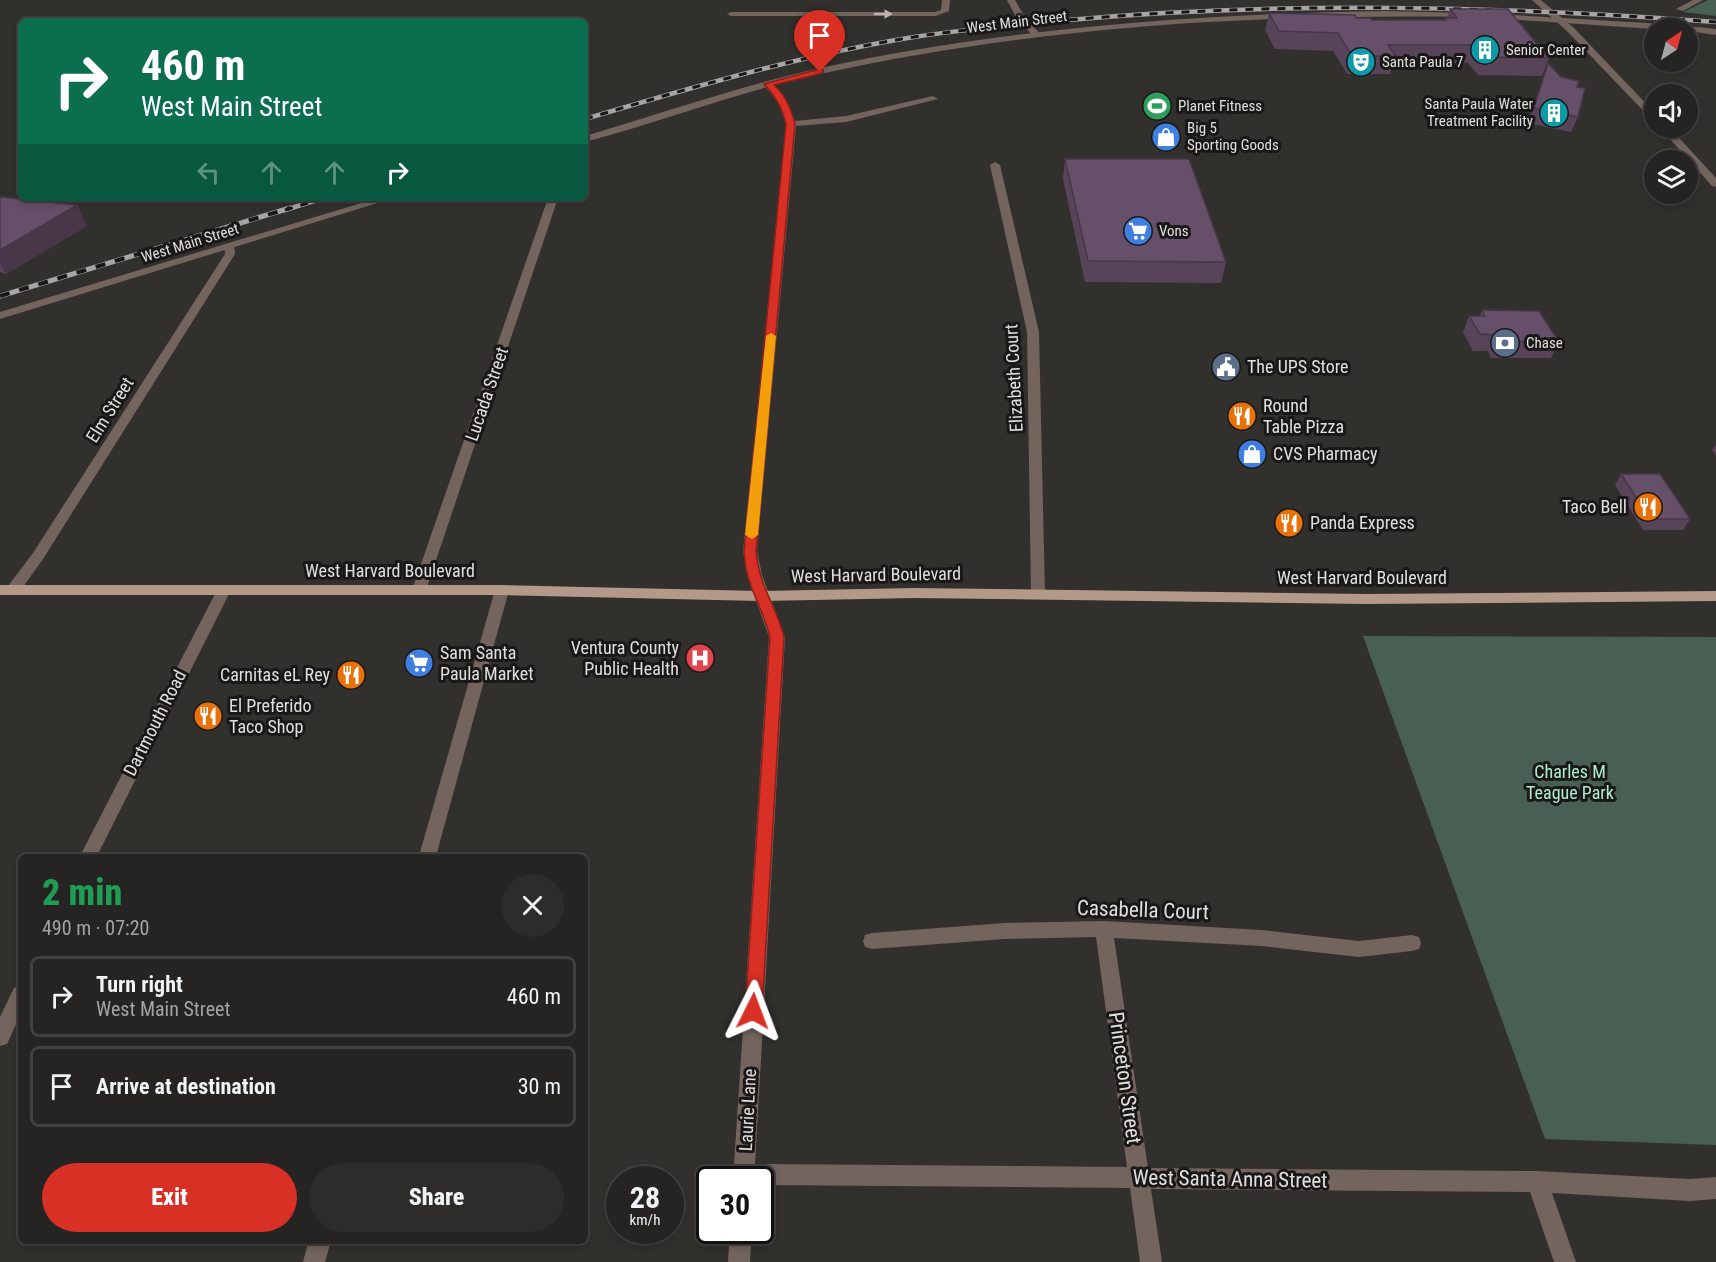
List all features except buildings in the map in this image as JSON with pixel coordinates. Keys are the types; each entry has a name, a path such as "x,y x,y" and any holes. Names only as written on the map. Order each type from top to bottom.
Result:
{"main road":[{"name":"West Harvard Boulevard","path":"7,590 502,590 760,596 1038,594 1367,599 1716,596"}],"street":[{"path":"731,14 763,9 936,14 945,11 946,0"},
{"path":"1011,0 1036,34"},
{"path":"1536,0 1573,32 1644,107"},
{"path":"1680,9 1699,0"},
{"name":"West Main Street","path":"588,138 768,84 926,50 1036,34 1148,22 1236,17 1358,13 1478,15"},
{"path":"1489,15 1644,25"},
{"path":"1698,30 1716,32"},
{"name":"Laurie Lane","path":"745,1166 766,780 777,637 772,617 760,596 752,572 750,551 791,124 787,109 778,93 768,84"},
{"path":"791,124 846,119 933,99"},
{"path":"1674,138 1716,184"},
{"name":"Elizabeth Court","path":"995,165 1033,332 1038,594"},
{"name":"West Main Street","path":"0,316 379,201"},
{"name":"Lucada Street","path":"419,590 552,201"},
{"name":"Elm Street","path":"7,590 38,556 224,264 230,254 229,246"},
{"name":"Dartmouth Road","path":"89,854 224,590"},
{"path":"428,854 502,590"},
{"name":"Casabella Court","path":"872,941 1004,931 1104,929 1262,938 1359,949 1412,943"},
{"name":"Princeton Street","path":"1104,929 1150,1262"},
{"path":"0,1037 18,1000"},
{"name":"West Santa Anna Street","path":"774,1176 1537,1182 1690,1190 1716,1188"},
{"path":"1537,1182 1566,1262"},
{"path":"314,1262 319,1244"},
{"path":"739,1262 740,1244"}],"green space":[{"path":"1708,0 1716,0 1716,16 1683,12"},
{"name":"Charles M Teague Park","path":"1363,636 1716,637 1716,1145 1545,1139"}],"railway":[{"path":"588,118 789,62 872,44 933,34 1068,20 1230,10 1392,8 1554,12 1716,22"},
{"path":"285,210 314,201"},
{"path":"0,296 290,208"}],"slow traffic":[{"path":"752,535 771,336"}],"place":[{"name":"Senior Center","path":"1485,50"},
{"name":"Santa Paula 7","path":"1361,62"},
{"name":"Planet Fitness","path":"1157,106"},
{"name":"Santa Paula Water Treatment Facility","path":"1554,113"},
{"name":"Big 5 Sporting Goods","path":"1166,137"},
{"name":"Vons","path":"1138,231"},
{"name":"Chase","path":"1505,343"},
{"name":"The UPS Store","path":"1226,367"},
{"name":"Round Table Pizza","path":"1242,416"},
{"name":"CVS Pharmacy","path":"1252,454"},
{"name":"Taco Bell","path":"1648,507"},
{"name":"Panda Express","path":"1289,523"},
{"name":"Ventura County Public Health","path":"700,658"},
{"name":"Sam Santa Paula Market","path":"419,663"},
{"name":"Carnitas eL Rey","path":"351,675"},
{"name":"El Preferido Taco Shop","path":"208,716"}],"route":[{"path":"753,1011 766,780 777,637 772,617 760,596 752,572 750,551 791,124 787,109 778,93 768,84 820,72"}]}
